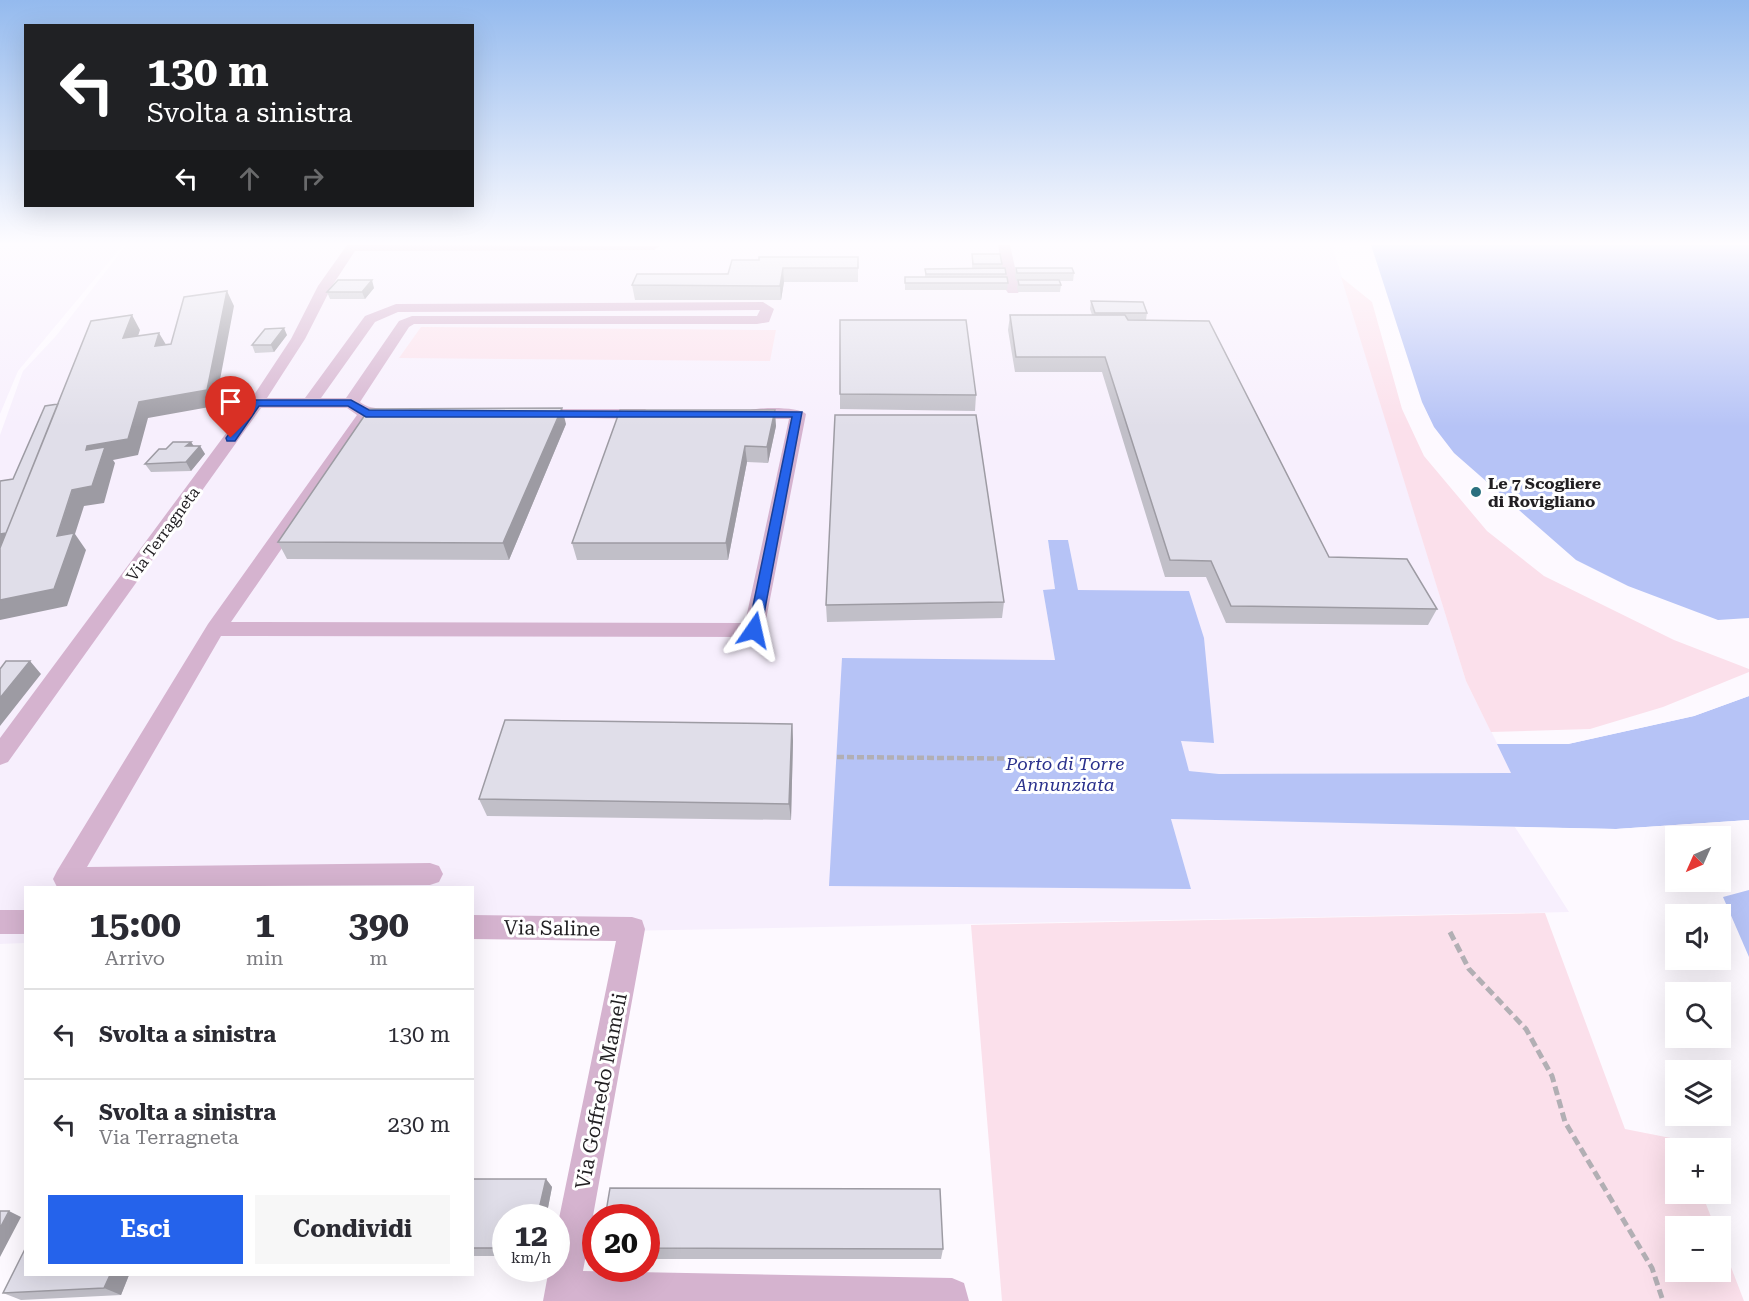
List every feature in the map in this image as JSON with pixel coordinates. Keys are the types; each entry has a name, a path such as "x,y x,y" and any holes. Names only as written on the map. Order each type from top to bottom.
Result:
{"street":[{"name":"Via Terragneta","path":"0,756 256,403 298,339 315,306"},
{"path":"310,402 370,319 396,308 763,306 767,309 764,319 757,321 412,320 404,324 351,403"},
{"path":"256,403 351,403 366,414 414,414"},
{"path":"366,414 215,629 66,879 430,874"},
{"path":"522,414 666,414"},
{"path":"215,629 754,630 798,414 726,414"},
{"path":"0,922 24,922"},
{"name":"Via Saline","path":"474,927 632,929"},
{"name":"Via Goffredo Mameli","path":"632,929 562,1295 952,1298"}],"path":[{"path":"837,757 1052,759"},
{"path":"1450,932 1469,969 1526,1029 1552,1076 1565,1122 1652,1268 1663,1301"}],"shaded area":[{"path":"0,306 72,306 18,371 0,414"},
{"path":"79,306 1351,306 1466,681 1512,773 1219,774 1189,771 1180,741 1214,743 1078,590 1068,540 1048,540 1055,589 1043,590 1055,660 1191,889 1171,819 1515,827 1569,912 474,934 474,886 24,886 24,943 0,944 0,435 23,371 56,336"},
{"path":"1350,306 1373,306 1402,409 1424,456 1487,531 1544,576 1674,640 1749,669 1749,672 1663,707 1590,729 1491,732 1466,681"},
{"path":"421,327 776,330 770,361 399,358"},
{"path":"1545,913 1625,1129 1671,1138 1665,1138 1665,1204 1706,1204 1711,1216 1665,1216 1665,1282 1731,1282 1731,1267 1744,1301 1002,1301 971,925"}],"water":[{"path":"1391,306 1749,306 1749,618 1718,620 1628,586 1576,560 1454,453 1434,427 1422,402"},
{"name":"Porto di Torre Annunziata","path":"1048,540 1068,540 1078,590 1189,591 1204,638 1214,743 1181,741 1189,771 1219,774 1511,773 1497,744 1568,744 1694,716 1749,696 1749,820 1616,829 1171,819 1191,889 829,886 842,658 1055,660 1043,590 1055,589"},
{"path":"1749,890 1749,957 1731,915 1731,904 1726,904 1723,897"}],"pier":[{"path":"1749,693 1749,696 1694,716 1568,744 1498,744 1496,741 1567,741 1658,723"},
{"path":"1749,820 1749,823 1721,826 1665,826 1665,829 1616,832 1517,830 1515,827 1616,829"}],"building":[{"path":"182,306 224,306 207,390 139,402 128,439 87,446 86,450 105,447 92,486 72,490 57,536 74,533 54,589 0,600 0,548 91,321 132,315 123,338 159,333 155,346 171,344"},
{"path":"1093,306 1144,306 1147,313 1095,313"},
{"path":"1010,315 1125,315 1128,320 1209,321 1329,557 1407,559 1437,609 1231,606 1211,561 1170,560 1105,357 1016,357"},
{"path":"840,320 966,320 976,395 840,394"},
{"path":"284,328 271,345 252,345 265,329"},
{"path":"58,404 6,533 0,534 0,481 13,479 45,406"},
{"path":"562,408 503,543 278,542 369,409"},
{"path":"620,410 775,410 767,447 745,446 726,543 572,543"},
{"path":"835,415 976,415 1004,602 826,605"},
{"path":"173,442 191,442 186,446 200,446 186,462 145,464 159,449 166,449"},
{"path":"6,661 30,661 0,698 0,669"},
{"path":"505,720 792,724 789,804 479,799"},
{"path":"474,1179 546,1179 540,1204 492,1204 492,1248 474,1248"},
{"path":"610,1188 940,1189 943,1249 660,1248 660,1204 607,1204"},
{"path":"0,1211 9,1211 0,1228"},
{"path":"24,1251 24,1276 110,1276 104,1288 3,1293"}],"place":[{"name":"Le 7 Scogliere di Rovigliano","path":"1476,492"}],"route":[{"path":"231,438 256,403 351,403 366,414 798,414 754,630"}]}
